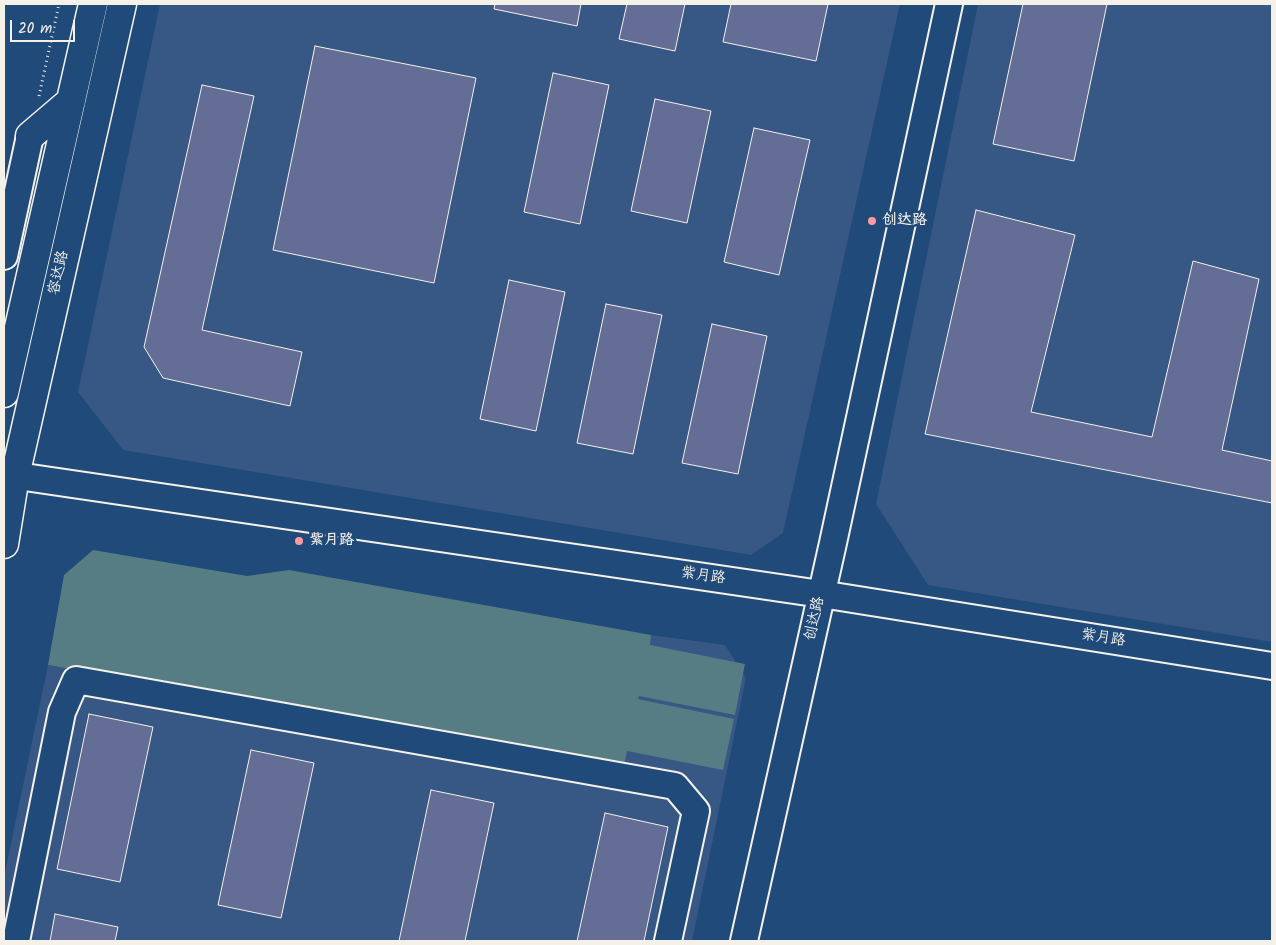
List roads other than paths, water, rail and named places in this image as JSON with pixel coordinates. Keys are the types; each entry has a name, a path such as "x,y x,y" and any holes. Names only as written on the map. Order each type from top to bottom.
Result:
{"main road":[{"name":"容达路","path":"4,393 94,4"},
{"name":"容达路","path":"4,544 9,475 122,4"},
{"path":"30,136 71,101"}],"street":[{"name":"创达路","path":"744,941 822,594 948,4"},
{"path":"4,256 30,136"},
{"name":"紫月路","path":"9,475 822,594 1272,666"},
{"path":"16,941 62,712 76,680 676,786 696,811 668,941"}],"place":[{"name":"创达路","path":"872,221"},
{"name":"紫月路","path":"299,541"}]}
